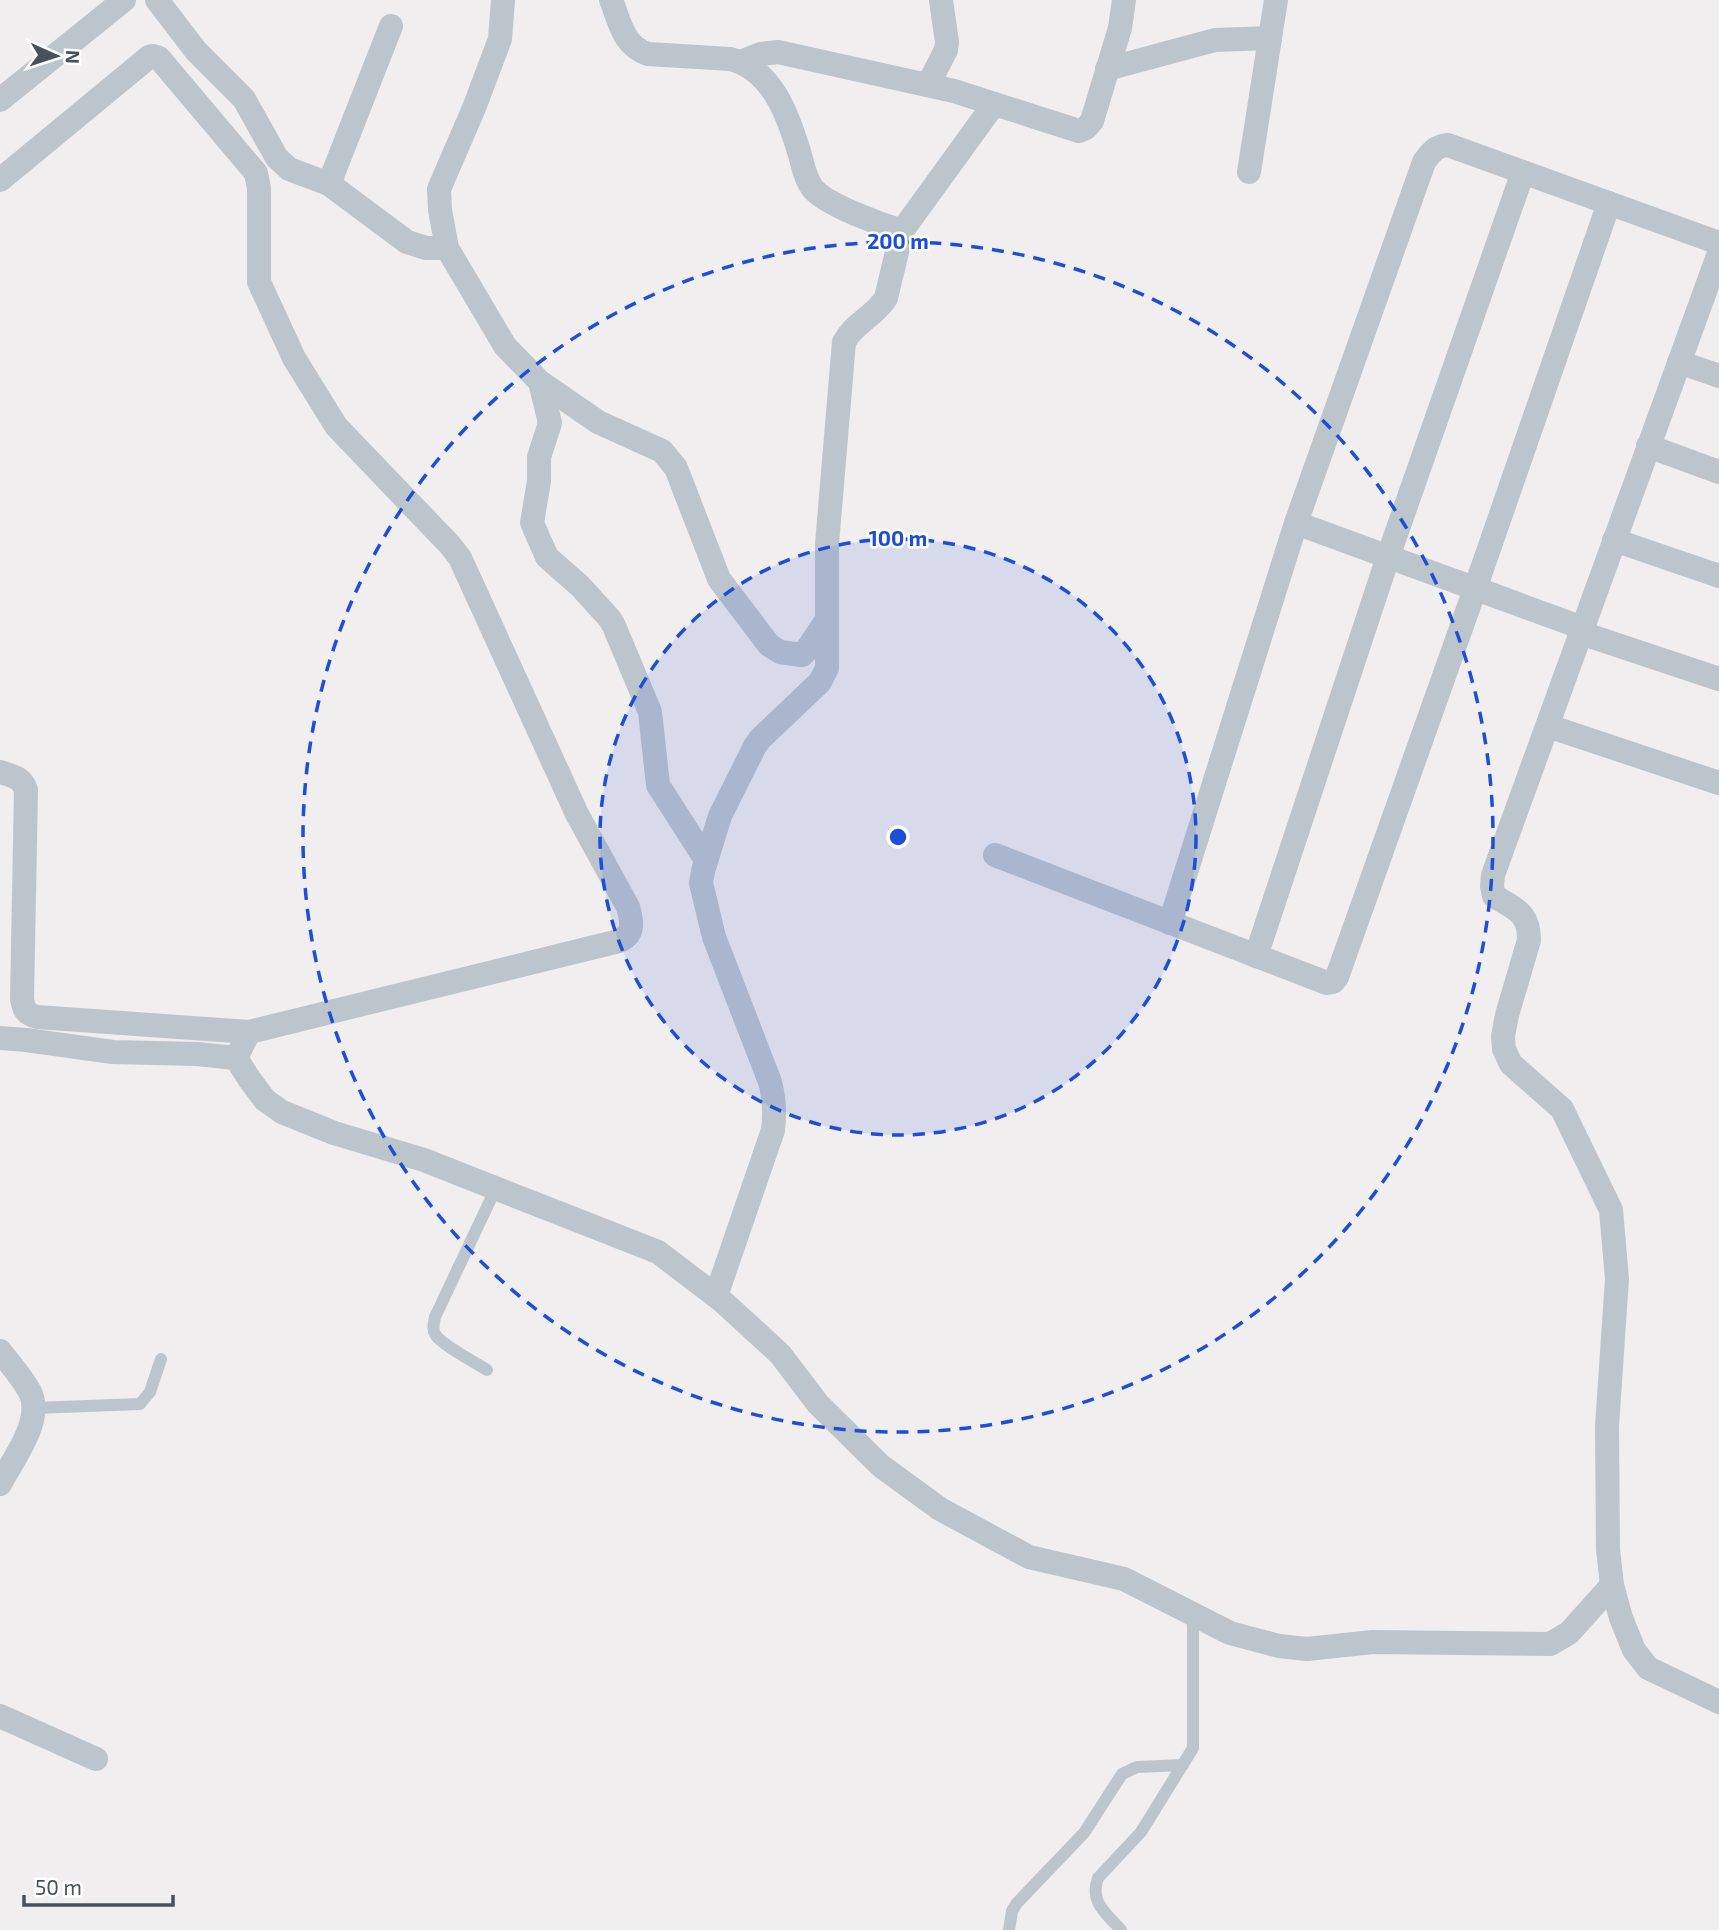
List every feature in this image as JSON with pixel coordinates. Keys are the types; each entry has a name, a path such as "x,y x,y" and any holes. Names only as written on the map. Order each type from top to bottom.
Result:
{"street":[{"path":"0,100 124,0"},
{"path":"157,0 196,51 244,99 277,158 289,169 329,184 407,242 426,248 447,248"},
{"path":"503,0 500,39 439,189 447,248 505,346 540,382 598,422 662,452 669,458 676,468 719,579 769,645 780,652 802,655 826,621"},
{"path":"611,0 625,36 638,51 730,60 751,68 764,79 787,114 812,189 871,221 902,231"},
{"path":"928,85 946,50 941,0"},
{"path":"741,62 761,54 778,52 954,91 1079,131 1092,121 1120,28 1124,0"},
{"path":"1249,172 1276,0"},
{"path":"329,184 391,26"},
{"path":"1107,69 1215,40 1270,37"},
{"path":"0,180 149,57 159,58 256,173 259,188 259,282 294,358 331,419 460,558 578,814 628,907 632,925 630,933 619,941 249,1032 37,1017 29,1015 24,1009 22,999 26,790 24,783 18,778 0,772"},
{"path":"716,1296 774,1121 770,1082 711,928 702,883 706,860 720,816 760,738 824,676 827,668 827,544 844,342 848,333 886,298 902,231 994,104"},
{"path":"1170,923 1296,523 1424,162 1431,152 1440,146 1448,145 1719,243"},
{"path":"1256,956 1388,556 1523,172"},
{"path":"995,855 1327,983 1333,982 1475,589 1609,203"},
{"path":"1719,253 1493,875 1492,886 1494,895 1523,914 1529,928 1529,940 1507,1015 1503,1036 1504,1049 1511,1064 1562,1110 1611,1210 1617,1279 1608,1426 1608,1549 1612,1585 1621,1618 1634,1650 1648,1668 1719,1702"},
{"path":"1679,362 1719,376"},
{"path":"540,382 551,423 539,457 539,481 532,523 547,557 582,588 614,626 650,712 658,785 706,860"},
{"path":"1648,446 1719,471"},
{"path":"1296,523 1719,679"},
{"path":"1614,540 1719,576"},
{"path":"1548,726 1719,783"},
{"path":"236,1058 249,1032"},
{"path":"0,1038 113,1052 236,1058"},
{"path":"236,1058 265,1100 282,1112 334,1133 424,1160 658,1252 716,1296 780,1354 818,1404 881,1466 940,1509 1029,1558 1124,1579 1230,1633 1279,1646 1307,1649 1373,1642 1550,1644 1569,1633 1612,1585"},
{"path":"0,1351 32,1394 35,1408 32,1424 0,1484"},
{"path":"0,1716 96,1759"}],"lane":[{"path":"487,1370 440,1340 433,1332 433,1325 496,1188"},
{"path":"35,1408 140,1404 150,1392 161,1359"},
{"path":"1121,1930 1097,1902 1094,1893 1098,1878 1141,1832 1193,1748 1193,1614"},
{"path":"1009,1930 1012,1911 1017,1903 1084,1833 1122,1774 1137,1767 1183,1765"}]}
